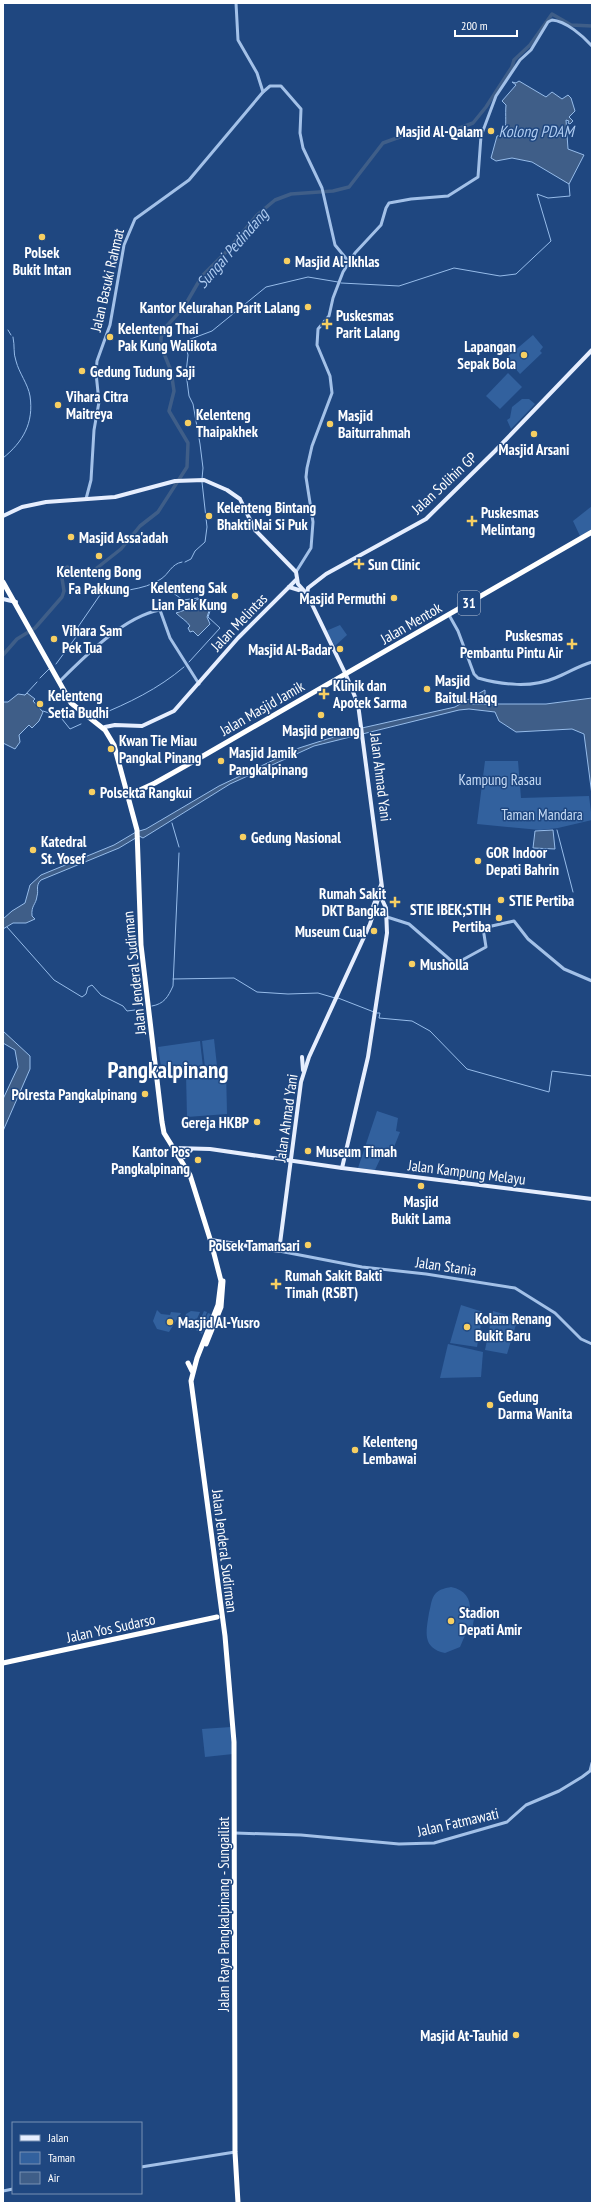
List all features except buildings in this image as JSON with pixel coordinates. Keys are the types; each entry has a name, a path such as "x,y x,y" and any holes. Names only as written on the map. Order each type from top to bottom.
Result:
{"highway":[{"name":"Jalan Mentok","path":"346,675 592,532"},
{"path":"3,577 14,601"},
{"path":"3,582 72,701 79,709"},
{"path":"31,630 70,701 79,709"},
{"name":"Jalan Masjid Jamik","path":"128,795 155,783 346,675"},
{"name":"Jalan Jenderal Sudirman","path":"79,709 105,727 115,742 128,795"},
{"name":"Jalan Jenderal Sudirman","path":"79,709 99,724 111,737 139,829 143,952 160,1098 166,1130 192,1176"},
{"name":"Jalan Jenderal Sudirman","path":"176,1148 184,1157 192,1176 212,1240 224,1291 217,1321 197,1364 194,1374 193,1391"},
{"name":"Jalan Jenderal Sudirman","path":"212,1240 221,1281 220,1292 215,1316 192,1372 193,1391 212,1531 221,1616 224,1625"},
{"path":"188,1363 192,1372"},
{"name":"Jalan Yos Sudarso","path":"3,1664 221,1616"},
{"name":"Jalan Raya Pangkalpinang - Sungailiat","path":"224,1625 235,1753 235,2152 238,2203"}],"main road":[{"name":"Jalan Solihin GP","path":"307,594 310,585 326,574 426,519 592,350"},
{"path":"3,516 22,507 41,503 115,497 175,481 202,480 227,490 240,499 255,530 296,572 302,591"},
{"name":"Jalan Melintas","path":"105,727 115,725 140,726 159,719 176,710 238,638 297,579"},
{"path":"290,587 307,594 346,675"},
{"path":"3,599 14,601"},
{"name":"Jalan Ahmad Yani","path":"279,1251 303,1074 309,1057 366,931 382,885 362,727 358,704 346,675"},
{"path":"341,1168 371,1040 386,941 387,917 385,903 379,896"},
{"path":"379,896 384,917 386,941"},
{"path":"302,1057 303,1074"},
{"name":"Jalan Kampung Melayu","path":"176,1148 210,1150 592,1199"},
{"path":"184,1157 191,1150"},
{"path":"212,1240 279,1251"}],"street":[{"path":"236,3 239,41 257,73 263,92 270,86 281,86 302,110 300,133 302,145 307,161 323,190 334,242 349,262"},
{"path":"296,572 301,562 312,548 313,522 306,477 307,468 312,446 332,393 331,381 317,345 317,337 319,327 330,315 338,283 349,262 363,243 381,225 389,203 411,199 448,196 478,177 481,136 496,96 520,60 531,50 548,22 552,20 559,22 580,35 592,46"},
{"name":"Jalan Basuki Rahmat","path":"86,499 91,480 94,430 99,402 96,373 97,361 113,316 122,256 131,226 135,219 189,180 263,92"},
{"path":"61,680 124,626 144,613 160,610 170,638 199,684"},
{"path":"449,615 455,624 474,674 478,678 516,684 536,683 551,680 592,662"},
{"path":"387,917 409,924 455,964 486,947 483,928 510,921 515,922 528,939 564,969 592,981"},
{"name":"Jalan Stania","path":"279,1251 362,1267 426,1274 515,1288 555,1313 581,1339 592,1344"},
{"name":"Jalan Fatmawati","path":"235,1833 296,1835 399,1844 430,1843 507,1822 526,1805 559,1791 582,1777 590,1771 592,1763"},
{"path":"142,2167 235,2152"}],"green space":[{"name":"Lapangan Sepak Bola","path":"533,335 543,347 540,351 542,353 520,374 506,358"},
{"path":"508,373 522,387 500,409 486,396"},
{"path":"522,399 529,399 535,404 511,429 507,420 510,418 512,407"},
{"path":"592,506 592,529 580,536 573,521"},
{"path":"340,625 347,635 335,646 326,631"},
{"name":"Taman Mandara","path":"485,761 518,761 521,798 589,796 592,820 558,828 540,830 477,824"},
{"path":"214,1039 217,1066 205,1067 202,1041"},
{"path":"200,1041 203,1067 162,1073 158,1047"},
{"path":"226,1068 227,1114 187,1117 186,1073"},
{"path":"377,1111 398,1118 396,1131 400,1132 392,1152 382,1155 375,1170 358,1168"},
{"name":"Kolam Renang Bukit Baru","path":"461,1305 483,1312 477,1347 450,1343"},
{"path":"157,1310 161,1314 170,1315 171,1312 181,1313 169,1332 157,1329 153,1321"},
{"path":"191,1311 200,1312 192,1330 186,1326 184,1320 186,1314"},
{"path":"204,1311 207,1312 200,1330 208,1313 211,1314 202,1334 196,1330"},
{"path":"493,1311 518,1318 507,1354 485,1350"},
{"path":"448,1344 483,1352 481,1377 440,1378"},
{"name":"Stadion Depati Amir","path":"451,1587 460,1590 466,1595 470,1612 475,1614 471,1634 466,1633 460,1647 445,1653 438,1651 429,1643 427,1638 427,1627 431,1602 434,1595 441,1590"},
{"path":"231,1727 233,1754 205,1757 202,1729"}],"water":[{"name":"Kolong PDAM","path":"519,81 546,97 552,92 562,99 568,95 571,98 575,111 569,117 573,121 570,124 568,123 569,121 566,120 568,149 584,155 569,184 532,162 512,158 496,161 491,158 497,136 504,134 505,130 506,105 502,101 516,85 512,82 516,83"},
{"path":"198,599 209,611 207,617 210,624 198,636 193,631 190,632 188,628 190,626 189,624 176,613 185,610 182,602 193,602"},
{"path":"485,690 485,695 472,701 472,704 546,704 592,698 592,795 584,734 572,729 516,732 499,721 495,712 469,709 459,710 314,746 230,784 143,838 139,836 119,848 41,880 38,884 38,894 32,910 32,916 35,919 26,923 13,923 3,929 3,919 25,903 30,885 41,875 114,845 136,832 146,829 219,786 299,748 362,728 455,707"},
{"path":"27,693 35,699 33,701 43,712 39,721 32,728 29,725 19,735 20,742 15,749 3,743 3,702 8,702 18,694 25,695"},
{"path":"553,830 555,849 533,848 535,831"},
{"path":"3,1031 30,1056 30,1069 3,1131 3,1099 18,1067 15,1050 3,1043"}],"waterway":[{"name":"Sungai Pedindang","path":"3,655 17,639 35,628 62,597 64,591 61,572 67,567 88,575 121,549 140,526 158,512 187,467 188,443 169,411 174,391 171,371 161,346 161,338 164,329 184,307 202,276 227,251 257,215 275,200 291,194 333,191 349,187 383,143 408,134 429,136 452,131 473,123 486,107 512,67 514,60 530,45 552,14 571,25 592,26"},
{"path":"341,283 399,286 454,268 500,276 516,274 551,241 537,194 548,198 570,196 569,184"},
{"path":"202,479 203,468 200,444 193,404 189,396 186,373 188,355 185,343 188,340 212,331 266,287 308,277 338,282"},
{"path":"8,330 11,335"},
{"path":"3,458 16,445 26,431 31,406 30,396 15,358 13,337"},
{"path":"185,562 191,559 195,551 205,542 207,527 202,482"},
{"path":"56,664 76,637 78,627 100,595 147,586 164,577 175,565 182,562"},
{"path":"166,588 183,600 198,598 210,611 208,617 220,628 189,662"},
{"path":"97,716 143,695 184,667"},
{"path":"40,678 49,669"},
{"path":"25,695 37,682"},
{"path":"43,711 58,716"},
{"path":"62,719 70,729 81,724"},
{"path":"172,823 179,847"},
{"path":"557,830 573,892"},
{"path":"152,1006 163,1002 173,986 179,853"},
{"path":"7,927 54,980 82,997 86,994 88,987 92,985 101,995 123,1006 127,1011 135,1010"},
{"path":"173,979 234,978 257,992 288,994 318,993 335,998"},
{"path":"338,998 374,1012"},
{"path":"377,1013 380,1013 379,1018 412,1021 430,1031 467,1069 549,1092 552,1071 592,1076"}],"place":[{"name":"Masjid Al-Qalam","path":"491,131"},
{"name":"Polsek Bukit Intan","path":"42,237"},
{"name":"Masjid Al-Ikhlas","path":"287,261"},
{"name":"Kantor Kelurahan Parit Lalang","path":"308,307"},
{"name":"Puskesmas Parit Lalang","path":"327,324"},
{"name":"Kelenteng Thai Pak Kung Walikota","path":"110,337"},
{"name":"Lapangan Sepak Bola","path":"524,355"},
{"name":"Gedung Tudung Saji","path":"82,371"},
{"name":"Vihara Citra Maitreya","path":"58,405"},
{"name":"Kelenteng Thaipakhek","path":"188,423"},
{"name":"Masjid Baiturrahmah","path":"330,424"},
{"name":"Masjid Arsani","path":"534,434"},
{"name":"Kelenteng Bintang Bhakti Nai Si Puk","path":"209,516"},
{"name":"Puskesmas Melintang","path":"472,521"},
{"name":"Masjid Assa'adah","path":"71,537"},
{"name":"Kelenteng Bong Fa Pakkung","path":"99,556"},
{"name":"Sun Clinic","path":"359,564"},
{"name":"Kelenteng Sak Lian Pak Kung","path":"235,596"},
{"name":"Masjid Permuthi","path":"394,598"},
{"name":"Vihara Sam Pek Tua","path":"54,639"},
{"name":"Puskesmas Pembantu Pintu Air","path":"572,644"},
{"name":"Masjid Al-Badar","path":"340,649"},
{"name":"Masjid Baitul Haqq","path":"427,689"},
{"name":"Klinik dan Apotek Sarma","path":"324,694"},
{"name":"Kelenteng Setia Budhi","path":"40,704"},
{"name":"Masjid penang","path":"321,715"},
{"name":"Kwan Tie Miau Pangkal Pinang","path":"111,749"},
{"name":"Masjid Jamik Pangkalpinang","path":"221,761"},
{"name":"Polsekta Rangkui","path":"92,792"},
{"name":"Gedung Nasional","path":"243,837"},
{"name":"Katedral St. Yosef","path":"33,850"},
{"name":"GOR Indoor Depati Bahrin","path":"478,861"},
{"name":"STIE Pertiba","path":"501,900"},
{"name":"Rumah Sakit DKT Bangka","path":"395,902"},
{"name":"STIE IBEK;STIH Pertiba","path":"499,918"},
{"name":"Museum Cual","path":"374,931"},
{"name":"Musholla","path":"412,964"},
{"name":"Polresta Pangkalpinang","path":"145,1094"},
{"name":"Gereja HKBP","path":"257,1122"},
{"name":"Museum Timah","path":"308,1151"},
{"name":"Kantor Pos Pangkalpinang","path":"198,1160"},
{"name":"Masjid Bukit Lama","path":"421,1186"},
{"name":"Polsek Tamansari","path":"308,1245"},
{"name":"Rumah Sakit Bakti Timah (RSBT)","path":"276,1284"},
{"name":"Masjid Al-Yusro","path":"170,1322"},
{"name":"Kolam Renang Bukit Baru","path":"467,1327"},
{"name":"Gedung Darma Wanita","path":"490,1405"},
{"name":"Kelenteng Lembawai","path":"355,1450"},
{"name":"Stadion Depati Amir","path":"451,1621"},
{"name":"Masjid At-Tauhid","path":"516,2035"}],"district":[{"name":"Pangkalpinang","path":"168,1069"}],"park label":[{"name":"Kampung Rasau","path":"500,779"}]}
